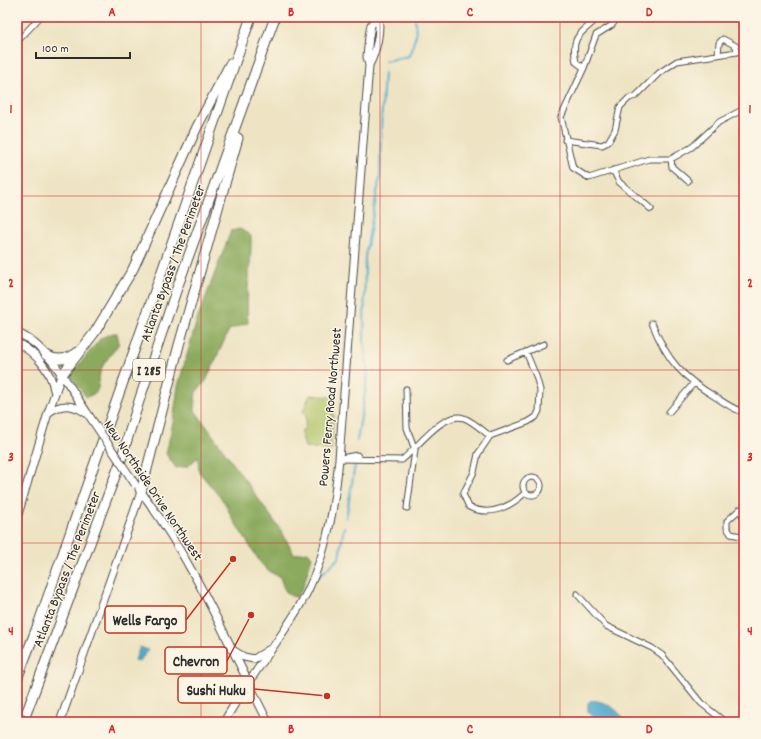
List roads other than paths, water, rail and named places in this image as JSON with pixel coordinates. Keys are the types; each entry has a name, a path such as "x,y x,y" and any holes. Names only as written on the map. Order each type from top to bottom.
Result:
{"highway":[{"name":"Atlanta Bypass / The Perimeter","path":"17,679 252,17"},
{"name":"Atlanta Bypass / The Perimeter","path":"24,722 120,463 176,291 261,60 275,17"},
{"path":"61,376 86,345 133,269 197,127 242,42"},
{"path":"141,492 207,243 261,60"},
{"path":"46,355 55,359 64,359 86,345"}],"main road":[{"name":"Powers Ferry Road Northwest","path":"224,722 303,600 322,554 332,514 339,458 369,65 374,57 379,28 378,17"},
{"name":"New Northside Drive Northwest","path":"17,333 31,340 46,355 181,551 268,722"},
{"path":"17,343 36,356 44,366 50,376 55,392"},
{"path":"17,518 61,376"},
{"path":"48,414 59,407 69,405 88,414"},
{"path":"60,722 141,492"},
{"path":"231,649 244,657 254,659 274,646"},
{"path":"17,713 24,722"}],"street":[{"path":"17,42 40,17"},
{"path":"584,68 576,62 574,51 575,40 599,17"},
{"path":"618,17 612,25 596,35 584,68 561,117 565,140 573,168 589,178 649,158 671,159 692,147 720,122 744,109"},
{"path":"565,140 602,145 608,142 615,130 620,107 629,98 636,96 659,73 677,61 718,55 737,52 736,46 723,39 719,43 718,55"},
{"path":"671,159 672,167 688,181"},
{"path":"613,170 619,182 651,209"},
{"path":"652,323 666,354 680,371 694,383 744,412"},
{"path":"507,360 544,344"},
{"path":"525,493 515,502 496,511 475,510 469,507 463,494 465,487 474,472 478,454 490,436 528,422 536,417 539,411 540,390 526,352"},
{"path":"669,412 694,383"},
{"path":"406,389 407,428 414,450 407,508"},
{"path":"339,458 357,455 360,459 402,460 414,450 440,423 454,417 463,418 470,421 490,436"},
{"path":"742,507 744,519"},
{"path":"742,507 726,521 726,528 735,536 741,536 744,533"},
{"path":"577,594 606,626 652,648 662,655 701,703 725,722"}],"water":[{"path":"140,647 148,650 139,662 135,660"},
{"path":"590,701 600,702 610,706 619,713 625,722 595,722 588,711 588,703"}],"waterway":[{"path":"385,61 409,56 416,35 415,18"},
{"path":"357,441 368,374 364,341 365,257 380,177 384,72"},
{"path":"346,518 355,465"},
{"path":"318,577 339,558 344,527"}],"place":[{"name":"Wells Fargo","path":"233,559"},
{"name":"Chevron","path":"251,615"},
{"name":"Sushi Huku","path":"327,696"}]}
